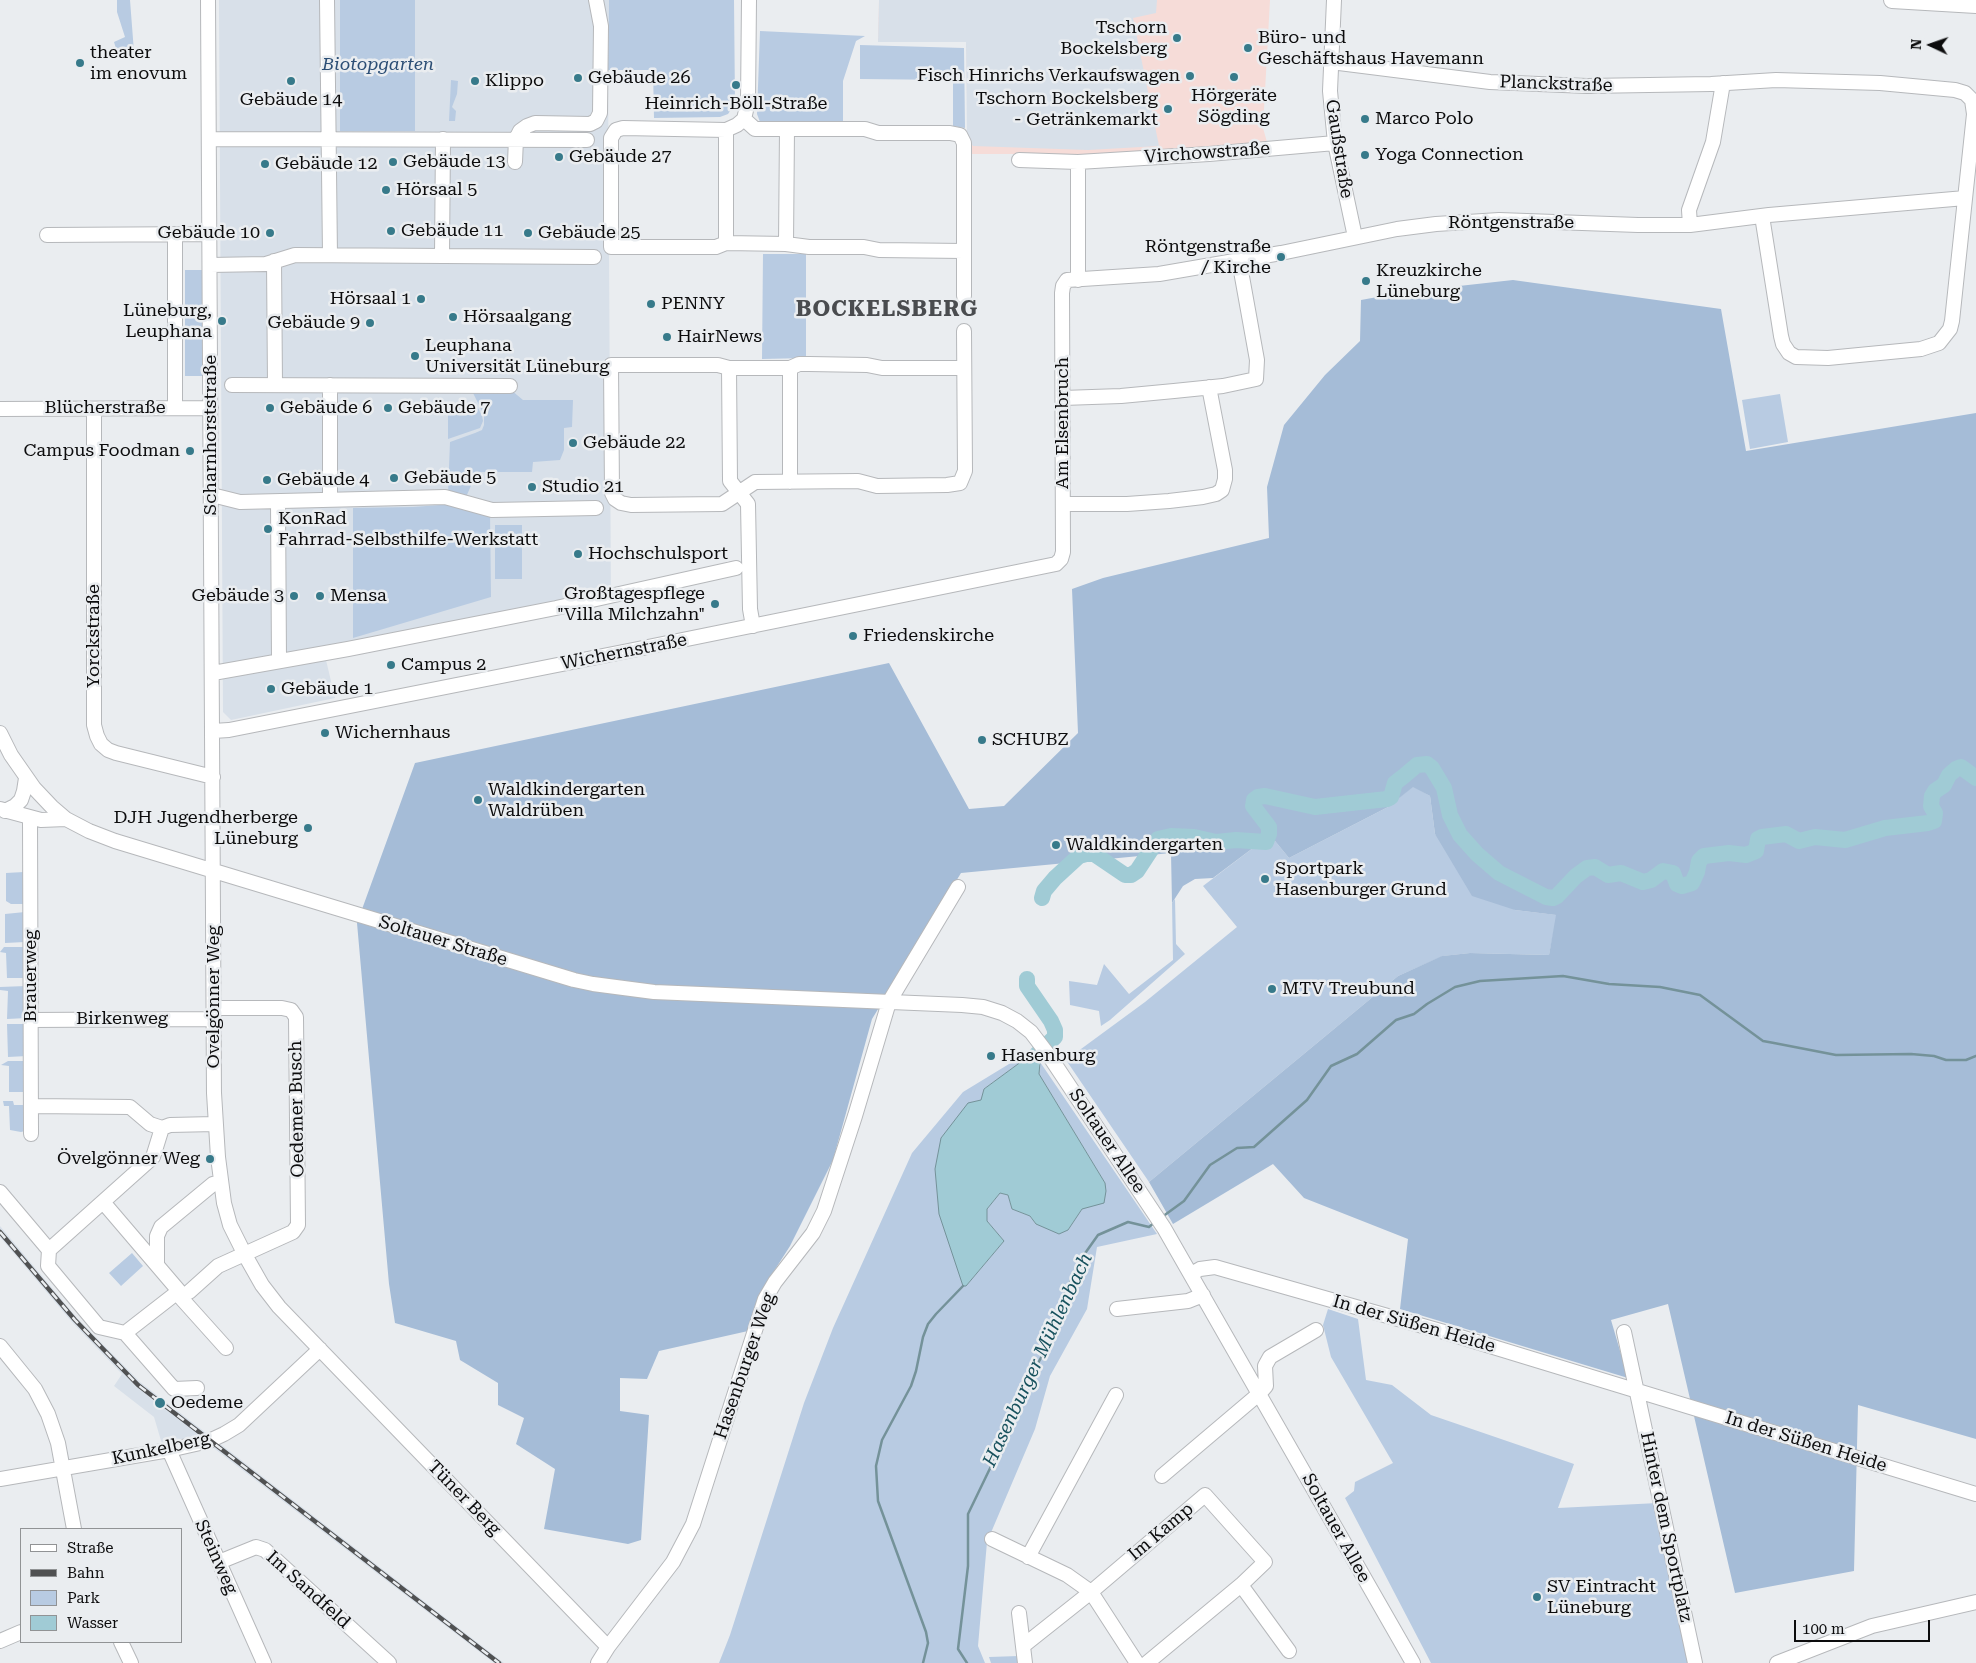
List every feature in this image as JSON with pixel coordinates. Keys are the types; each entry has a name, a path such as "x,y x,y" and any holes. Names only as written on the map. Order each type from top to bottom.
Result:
{"main road":[{"path":"1892,0 1976,5"}],"street":[{"name":"Scharnhorststraße","path":"208,0 214,870"},
{"path":"327,0 330,256"},
{"path":"515,162 516,139 520,131 527,126 535,123 590,124 596,121 600,113 602,106 601,26 596,0"},
{"name":"Gaußstraße","path":"1334,0 1330,91 1335,142 1355,237"},
{"path":"596,121 605,127 616,130 623,128 726,130 737,125 744,119 748,102 748,3"},
{"name":"Planckstraße","path":"1331,62 1490,82 1596,87 1723,84 1776,80 1892,84 1960,91 1972,100 1974,114 1965,198"},
{"path":"1690,225 1688,210 1713,142 1723,84"},
{"path":"744,119 755,129 865,129 878,133 950,132 960,135 964,143 964,296"},
{"path":"786,244 787,129"},
{"path":"616,130 611,138 611,247 716,248 726,243 786,244 804,247 864,247 879,250 964,251"},
{"path":"726,130 726,243"},
{"path":"209,139 587,140"},
{"path":"442,139 442,256"},
{"name":"Virchowstraße","path":"1018,160 1078,162 1206,154 1335,142"},
{"path":"1078,162 1078,280"},
{"path":"1762,216 1783,344 1789,353 1796,357 1828,358 1921,349 1937,344 1944,339 1950,330 1953,315 1965,198"},
{"name":"Röntgenstraße","path":"1063,286 1067,280 1159,274 1405,228 1483,220 1644,226 1690,225 1762,216 1965,198"},
{"name":"Scharnhorststraße","path":"175,234 175,408"},
{"path":"48,235 210,234"},
{"path":"210,265 266,264 295,255 594,257"},
{"path":"1063,398 1126,396 1209,387 1252,380 1258,377 1257,360 1239,260"},
{"path":"274,261 275,385"},
{"name":"Am Elsenbruch","path":"1061,560 1063,552 1063,286"},
{"path":"964,331 965,471 960,483 947,485 877,486 858,481 755,482 722,504 631,505 621,503 615,499 612,493 611,365 718,365 729,368 790,368 798,364 804,364 867,365 882,368 964,368"},
{"path":"729,368 730,481 748,504 750,609 753,626"},
{"path":"790,368 790,482"},
{"path":"232,385 510,386"},
{"path":"330,385 330,499"},
{"path":"1063,504 1127,504 1169,501 1203,497 1216,494 1222,490 1225,470 1209,387"},
{"name":"Yorckstraße","path":"94,408 94,724 97,736 100,744 116,753 213,777"},
{"name":"Blücherstraße","path":"0,409 211,408"},
{"path":"212,496 240,502 445,497 492,510 596,508"},
{"path":"278,502 279,662"},
{"name":"Wichernstraße","path":"213,731 238,728 1031,570 1056,564 1061,560"},
{"path":"213,673 279,662 607,598 736,568"},
{"path":"0,733 26,778 52,808 66,819"},
{"path":"5,810 21,800 26,778"},
{"path":"5,810 52,808"},
{"path":"35,819 46,817 52,808"},
{"name":"Soltauer Straße","path":"5,810 35,819 66,819 115,841 526,966 593,984 654,992 889,1002"},
{"name":"Brauerweg","path":"32,1134 31,1020 35,819"},
{"name":"Ovelgönner Weg","path":"214,870 215,1124 220,1182 230,1225 262,1284 279,1307 320,1349"},
{"name":"Hasenburger Weg","path":"598,1663 608,1647 673,1562 693,1524 765,1299 775,1282 813,1233 824,1211 834,1187 889,1002 958,887"},
{"name":"Soltauer Allee","path":"889,1002 962,1004 983,1007 1002,1013 1017,1021 1031,1032 1041,1044 1156,1214 1413,1663"},
{"name":"Oedemer Busch","path":"214,1014 282,1008 291,1010 296,1017 298,1225 294,1232 245,1255"},
{"name":"Birkenweg","path":"31,1020 214,1014"},
{"path":"32,1106 130,1107 150,1124 162,1128 170,1125 215,1124"},
{"path":"48,1250 154,1157 162,1128"},
{"path":"157,1265 157,1236 161,1227 213,1184 220,1182"},
{"path":"0,1192 48,1250 48,1266 99,1327 125,1333 174,1389 197,1388"},
{"path":"103,1202 157,1265 184,1291"},
{"path":"125,1333 218,1266 245,1255"},
{"name":"In der Süßen Heide","path":"1191,1274 1200,1269 1215,1267 1444,1332 1976,1494"},
{"path":"184,1291 182,1299 226,1348"},
{"path":"1117,1309 1188,1301 1203,1295"},
{"path":"1162,1476 1260,1393 1266,1386 1264,1366 1270,1356 1316,1330"},
{"path":"1624,1332 1637,1390"},
{"path":"0,1346 35,1389 48,1414 58,1443 74,1528"},
{"name":"Tüner Berg","path":"320,1349 608,1647"},
{"name":"Kunkelberg","path":"0,1479 169,1450 209,1441 239,1425 320,1349"},
{"name":"Hinter dem Sportplatz","path":"1637,1390 1695,1663"},
{"path":"1028,1557 1116,1396"},
{"name":"Steinweg","path":"169,1450 264,1663"},
{"name":"Im Kamp","path":"1091,1592 1205,1495 1265,1562 1241,1585 1147,1663"},
{"path":"992,1539 1067,1575 1091,1592 1137,1663"},
{"name":"Im Sandfeld","path":"218,1562 256,1547 265,1550 389,1663"},
{"path":"1241,1585 1289,1651"},
{"path":"1023,1646 1091,1592"},
{"path":"1777,1663 1872,1626 1976,1602"},
{"path":"1019,1613 1025,1663"},
{"path":"0,1641 20,1632"},
{"path":"122,1643 132,1663"}],"shaded area":[{"name":"Leuphana Universität Lüneburg","path":"219,0 609,0 611,602 326,660 335,698 231,720 223,712"},
{"path":"879,0 1270,0 1263,128 1267,142 1111,154 968,154 966,42 878,42"},
{"path":"879,0 1157,0 1156,13 1133,18 1159,146 1088,150 973,146 967,139 966,42 878,42"},
{"path":"1513,280 1721,309 1746,451 1976,413 1976,1439 1858,1405 1854,1571 1735,1593 1668,1304 1611,1320 1628,1378 1400,1309 1408,1239 1304,1198 1273,1164 1173,1224 1149,1182 1398,976 1442,956 1470,953 1549,955 1556,915 1515,910 1472,896 1435,834 1430,796 1413,787 1388,807 1289,858 1275,841 1257,845 1213,878 1195,879 1183,886 1172,903 1171,853 961,873 872,1019 833,1160 790,1246 760,1293 748,1331 659,1351 647,1379 620,1378 620,1411 649,1415 641,1540 628,1544 544,1529 555,1469 516,1444 524,1418 498,1405 498,1383 460,1360 456,1341 395,1323 389,1284 357,923 415,763 889,663 969,809 1004,806 1078,733 1072,589 1103,578 1269,538 1267,487 1284,425 1325,375 1360,341 1361,300 1405,292"},
{"path":"0,1226 77,1318 140,1382 504,1663 494,1663 198,1436 162,1444 154,1417 114,1386 122,1374 72,1322 0,1237"}],"green space":[{"path":"117,0 130,0 134,52 118,55 114,42 125,37 117,12"},
{"name":"Biotopgarten","path":"340,0 415,0 415,131 340,131"},
{"path":"609,0 734,0 735,104 728,114 720,117 654,118 653,70 608,70"},
{"path":"760,31 865,36 856,41 843,81 843,126 767,125 760,122 757,114"},
{"path":"860,45 964,48 965,128 953,126 953,80 860,79"},
{"path":"451,80 458,81 457,94 452,107 456,111 455,121 449,121"},
{"path":"763,254 806,254 806,358 762,359"},
{"path":"185,270 207,270 207,376 185,376"},
{"path":"511,390 523,400 573,400 572,427 564,428 564,450 560,460 533,462 532,472 477,472 466,497 448,495 450,442 482,430 484,425 484,415 473,393"},
{"path":"1780,394 1788,442 1750,449 1742,400"},
{"path":"475,402 483,421 480,428 448,439 448,410"},
{"path":"453,504 490,512 491,597 353,638 353,508"},
{"path":"495,525 522,525 522,579 495,579"},
{"name":"MTV Treubund","path":"1413,786 1430,796 1435,834 1515,910 1557,915 1549,955 1470,953 1443,956 1398,976 1149,1182 1066,1060 1145,1002 1237,927 1203,886 1257,845 1275,841 1289,858 1388,807"},
{"path":"24,872 25,904 11,904 6,901 6,873"},
{"path":"1175,899 1176,944 1185,954 1101,1026 1099,1011 1070,1005 1069,981 1097,985 1104,964 1129,994 1173,960 1172,903"},
{"path":"25,912 25,942 5,943 5,914"},
{"path":"4,947 25,947 25,978 7,978 6,953 0,952"},
{"path":"26,986 27,1018 7,1019 8,991 0,990 0,987"},
{"path":"7,1024 26,1024 27,1056 8,1057"},
{"path":"1032,1050 1033,1053 984,1089 966,1286 1004,1241 987,1221 987,1209 1000,1193 1008,1195 1012,1209 1030,1216 1036,1224 1068,1230 1082,1209 1105,1183 1039,1074 1040,1062 1157,1234 1097,1247 1087,1309 1050,1376 1035,1429 987,1542 978,1646 985,1663 719,1663 730,1635 804,1403 833,1328 912,1153 963,1092"},
{"path":"8,1061 27,1061 27,1092 9,1092 9,1066 1,1065"},
{"path":"3,1101 13,1101 14,1105 28,1105 29,1130 21,1132 10,1130 9,1106 4,1106"},
{"path":"132,1253 143,1266 121,1286 109,1273"},
{"name":"SV Eintracht Lüneburg","path":"1328,1309 1358,1319 1366,1380 1392,1385 1431,1415 1574,1464 1558,1508 1658,1503 1692,1663 1431,1663 1345,1498 1354,1491 1355,1482 1393,1463 1331,1357 1323,1325"},
{"path":"1019,1656 1019,1663 991,1663 989,1657"}],"water":[{"path":"1033,1053 1040,1062 1039,1074 1105,1183 1104,1203 1082,1209 1068,1230 1059,1234 1036,1224 1030,1216 1012,1209 1008,1195 1000,1193 987,1209 987,1221 1004,1241 966,1286 963,1286 939,1214 935,1169 941,1138 968,1103 981,1100 984,1089"}],"waterway":[{"name":"Hasenburger Mühlenbach","path":"1042,898 1044,891 1055,878 1079,856 1094,854 1125,875 1131,875 1137,871 1158,839 1171,836 1194,837 1216,842 1236,840 1266,842 1269,827 1253,806 1254,800 1258,797 1265,796 1315,807 1387,799 1391,797 1395,783 1417,765 1427,764 1432,768 1444,788 1450,815 1460,835 1477,854 1499,873 1546,897 1553,898 1587,868 1595,867 1608,875 1621,873 1643,882 1651,880 1663,871 1673,873 1677,884 1682,886 1692,883 1699,861 1704,856 1729,853 1746,855 1756,851 1758,839 1762,837 1786,834 1799,841 1815,837 1845,840 1885,828 1928,823 1934,821 1935,813 1931,806 1932,796 1935,791 1944,785 1949,775 1961,767 1976,778"},
{"name":"Hasenburger Mühlenbach","path":"1162,1217 1184,1201 1210,1165 1237,1148 1254,1147 1307,1100 1331,1066 1357,1054 1396,1020 1414,1014 1455,987 1480,981 1563,976 1609,984 1660,987 1700,995 1763,1041 1836,1055 1911,1054 1934,1056 1946,1060 1966,1060 1976,1056"},
{"name":"Hasenburger Mühlenbach","path":"1025,1074 1035,1056 1055,1037 1055,1030 1051,1021 1027,986 1027,979"},
{"name":"Hasenburger Mühlenbach","path":"967,1663 958,1649 968,1566 968,1514 995,1458 1023,1391 1043,1354 1049,1327 1081,1259 1098,1235 1128,1222 1149,1227 1155,1222"},
{"name":"Hasenburger Mühlenbach","path":"923,1663 928,1643 926,1632 878,1501 876,1466 882,1440 911,1386 928,1324 963,1286"}],"railway":[{"path":"0,1232 75,1320 138,1385 499,1663"}],"place":[{"name":"Tschorn Bockelsberg","path":"1177,38"},
{"name":"Büro- und Geschäftshaus Havemann","path":"1248,48"},
{"name":"theater im enovum","path":"80,63"},
{"name":"Fisch Hinrichs Verkaufswagen","path":"1190,76"},
{"name":"Hörgeräte Sögding","path":"1234,77"},
{"name":"Gebäude 26","path":"578,78"},
{"name":"Gebäude 14","path":"291,81"},
{"name":"Klippo","path":"475,81"},
{"name":"Heinrich-Böll-Straße","path":"736,85"},
{"name":"Tschorn Bockelsberg - Getränkemarkt","path":"1168,109"},
{"name":"Marco Polo","path":"1365,119"},
{"name":"Yoga Connection","path":"1365,155"},
{"name":"Gebäude 27","path":"559,157"},
{"name":"Gebäude 13","path":"393,162"},
{"name":"Gebäude 12","path":"265,164"},
{"name":"Hörsaal 5","path":"386,190"},
{"name":"Gebäude 11","path":"391,231"},
{"name":"Gebäude 10","path":"270,233"},
{"name":"Gebäude 25","path":"528,233"},
{"name":"Röntgenstraße / Kirche","path":"1281,257"},
{"name":"Kreuzkirche Lüneburg","path":"1366,281"},
{"name":"Hörsaal 1","path":"421,299"},
{"name":"PENNY","path":"651,304"},
{"name":"Hörsaalgang","path":"453,317"},
{"name":"Lüneburg, Leuphana","path":"222,321"},
{"name":"Gebäude 9","path":"370,323"},
{"name":"HairNews","path":"667,337"},
{"name":"Leuphana Universität Lüneburg","path":"415,356"},
{"name":"Gebäude 6","path":"270,408"},
{"name":"Gebäude 7","path":"388,408"},
{"name":"Gebäude 22","path":"573,443"},
{"name":"Campus Foodman","path":"190,451"},
{"name":"Gebäude 5","path":"394,478"},
{"name":"Gebäude 4","path":"267,480"},
{"name":"Studio 21","path":"532,487"},
{"name":"KonRad Fahrrad-Selbsthilfe-Werkstatt","path":"268,529"},
{"name":"Hochschulsport","path":"578,554"},
{"name":"Gebäude 3","path":"294,596"},
{"name":"Mensa","path":"320,596"},
{"name":"Großtagespflege \"Villa Milchzahn\"","path":"715,604"},
{"name":"Friedenskirche","path":"853,636"},
{"name":"Campus 2","path":"391,665"},
{"name":"Gebäude 1","path":"271,689"},
{"name":"Wichernhaus","path":"325,733"},
{"name":"SCHUBZ","path":"982,740"},
{"name":"Waldkindergarten Waldrüben","path":"478,800"},
{"name":"DJH Jugendherberge Lüneburg","path":"308,828"},
{"name":"Waldkindergarten","path":"1056,845"},
{"name":"Sportpark Hasenburger Grund","path":"1265,879"},
{"name":"MTV Treubund","path":"1272,989"},
{"name":"Hasenburg","path":"991,1056"},
{"name":"Övelgönner Weg","path":"210,1159"},
{"name":"Oedeme","path":"160,1403"},
{"name":"SV Eintracht Lüneburg","path":"1537,1597"}],"district":[{"name":"BOCKELSBERG","path":"887,310"}]}
